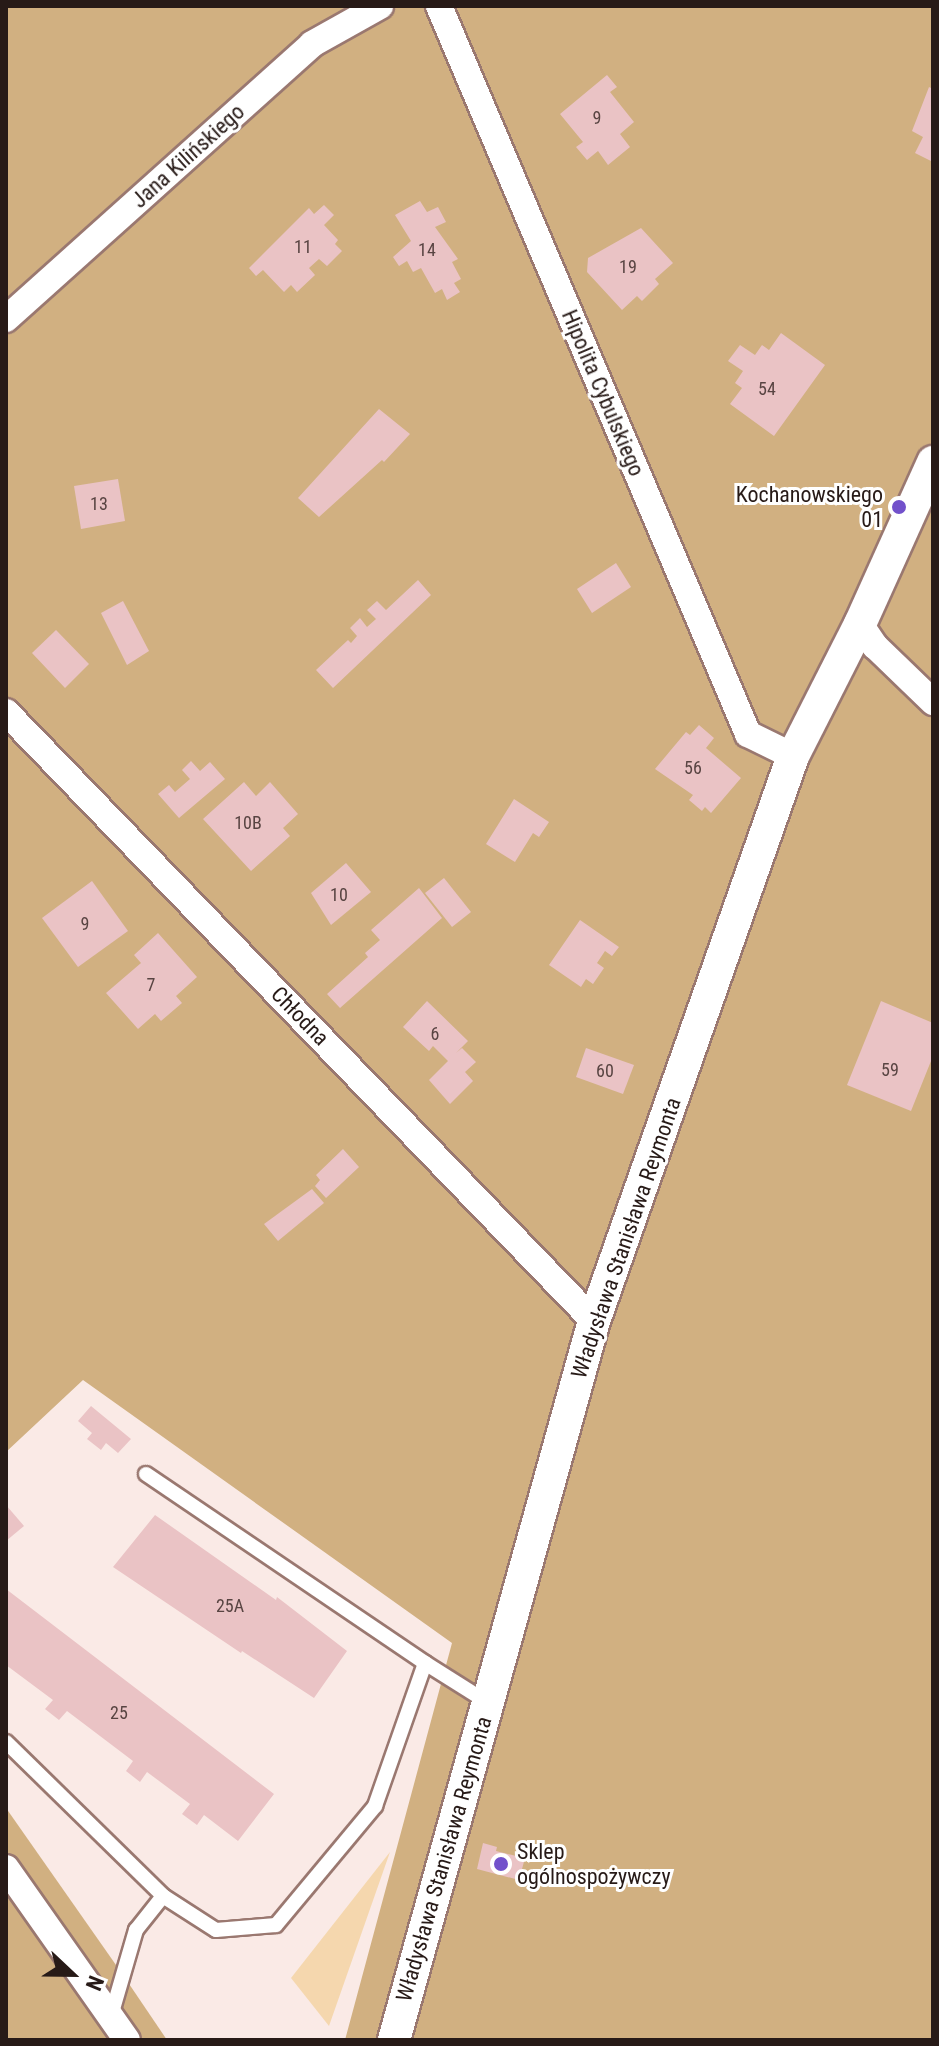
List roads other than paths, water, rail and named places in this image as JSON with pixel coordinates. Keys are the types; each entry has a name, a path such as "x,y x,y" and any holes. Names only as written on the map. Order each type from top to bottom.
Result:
{"street":[{"name":"Jana Kilińskiego","path":"6,319 312,44 380,6"},
{"name":"Hipolita Cybulskiego","path":"439,6 748,734 793,756"},
{"name":"Władysława Stanisława Reymonta","path":"394,2040 594,1321 793,756 860,624 933,462"},
{"path":"860,624 875,646 933,702"},
{"name":"Chłodna","path":"6,712 594,1321"},
{"path":"6,1868 127,2040"}],"lane":[{"path":"146,1474 425,1663 488,1702"},
{"path":"6,1742 163,1896 216,1930 276,1925 375,1806 425,1663"},
{"path":"111,2017 136,1930 163,1896"}],"place":[{"name":"Kochanowskiego 01","path":"899,507"},
{"name":"Sklep ogólnospożywczy","path":"501,1864"}]}
